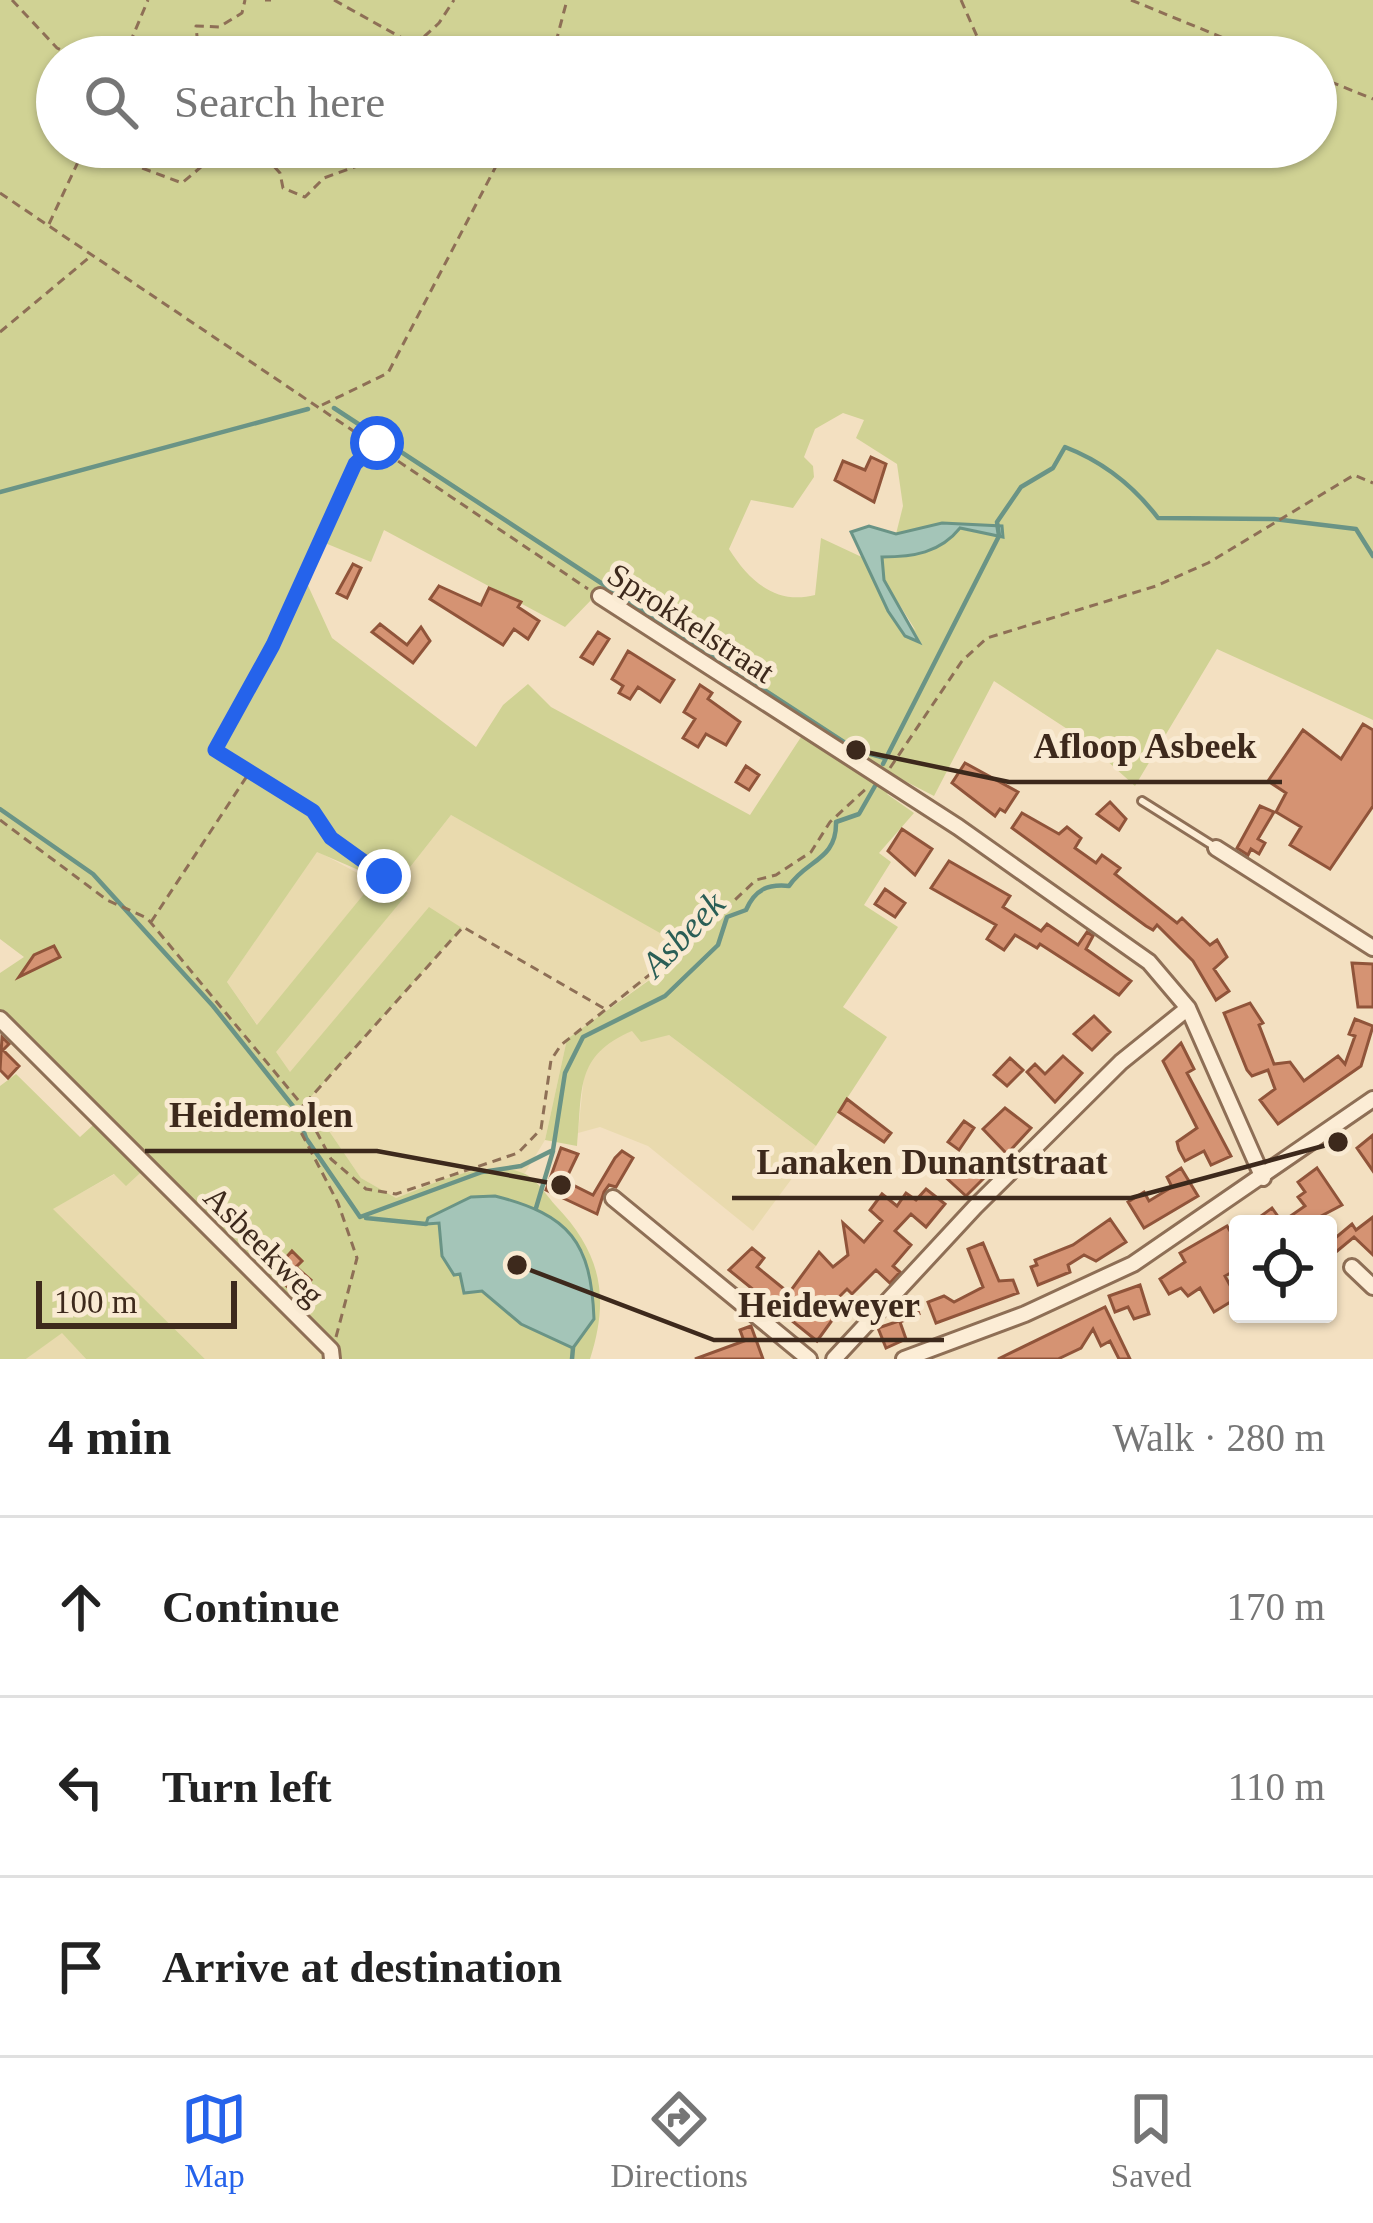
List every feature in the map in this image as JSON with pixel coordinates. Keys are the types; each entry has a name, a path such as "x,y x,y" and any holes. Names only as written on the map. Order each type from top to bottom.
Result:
{"street":[{"name":"Sprokkelstraat","path":"600,596 881,778 1149,962 1188,1008 1263,1178"},
{"path":"1216,848 1373,948"},
{"path":"834,1359 975,1207 1121,1062 1188,1008"},
{"name":"Asbeekweg","path":"0,1019 332,1354"},
{"path":"904,1359 1025,1314 1133,1264 1373,1099"},
{"path":"613,1198 809,1359"},
{"path":"1352,1267 1373,1287"}],"lane":[{"path":"1142,801 1216,848"}],"path":[{"path":"11,0 46,36"},
{"path":"133,36 148,0"},
{"path":"197,36 196,26 219,27 242,13 245,0"},
{"path":"334,0 397,36"},
{"path":"425,36 454,0"},
{"path":"558,36 567,0"},
{"path":"961,0 977,36"},
{"path":"1131,0 1219,36"},
{"path":"1337,84 1373,99"},
{"path":"49,226 76,168"},
{"path":"142,168 182,183 199,168"},
{"path":"276,168 283,188 305,197 324,178 352,168"},
{"path":"320,406 388,373 495,168"},
{"name":"Sprokkelstraat","path":"0,193 600,596"},
{"path":"0,332 92,255"},
{"path":"377,443 355,464 273,645 215,750 252,768 313,811 331,838 384,876"},
{"path":"0,820 107,900 149,920 302,1106 332,1160 366,1189 397,1195 518,1153 541,1129 551,1060 572,1033 756,880 776,875 811,852 830,822 881,778 962,661 987,638 1156,586 1208,563 1354,475 1373,484"},
{"path":"149,920 252,768"},
{"path":"332,1354 357,1258 338,1203 293,1117 463,927 605,1009"}],"shaded area":[{"path":"942,523 1002,526 1003,537 960,528 925,552 882,557 884,580 919,642 905,636 888,611 851,532 869,526 896,534"},
{"path":"451,815 677,941 655,975 567,1039 545,1140 525,1173 488,1168 396,1198 361,1178 308,1100 461,928 429,908 290,1073 275,1052 408,893 387,878 407,871"},
{"path":"317,851 363,876 378,877 258,1026 227,982"},
{"path":"633,1030 669,1035 816,1146 753,1231 648,1146 600,1127 578,1133 585,1066 606,1042"},
{"path":"146,1168 330,1351 320,1359 205,1359 52,1209 115,1174"},
{"path":"495,1196 542,1212 572,1236 581,1251 594,1319 573,1348 521,1324 482,1291 464,1293 460,1274 454,1275 442,1256 439,1223 426,1224 428,1218 471,1197"},
{"path":"62,1332 86,1359 26,1359"}],"green space":[{"path":"0,0 1373,0 1373,720 1217,649 1135,786 1084,740 994,681 934,796 901,779 887,794 914,813 879,853 891,862 864,905 898,927 843,1007 887,1037 816,1146 669,1035 641,1042 632,1031 613,1041 591,1063 582,1091 577,1146 545,1140 567,1039 655,976 676,942 451,815 407,871 388,878 408,893 276,1052 290,1072 429,907 462,928 308,1100 361,1178 396,1198 476,1170 508,1169 532,1178 571,1224 592,1259 600,1296 590,1359 320,1359 337,1344 151,1163 126,1186 114,1174 53,1209 205,1359 86,1359 62,1333 26,1359 0,1359 0,1086 16,1074 80,1137 104,1115 0,1009 0,973 24,957 0,939","holes":["843,413 864,420 856,438 897,464 903,506 896,534 942,523 1002,526 999,536 960,528 882,556 884,580 916,631 876,587 866,559 821,538 815,595 801,597 765,588 729,549 751,500 793,508 814,477 813,466 804,457 815,429","384,530 565,627 594,597 610,591 881,769 870,781 803,734 750,815 551,707 528,684 503,705 476,747 332,638 305,579 325,543 371,562","317,852 377,878 257,1025 227,982","471,1197 583,1251 594,1319 572,1347 521,1324 442,1256 439,1222 428,1218"]}],"building":[{"path":"871,457 886,464 874,502 835,480 843,461 865,470"},
{"path":"353,564 361,568 347,598 337,593"},
{"path":"439,586 481,605 489,588 521,602 518,607 539,621 528,639 514,629 503,645 430,599"},
{"path":"380,624 407,645 421,627 430,641 413,663 372,632"},
{"path":"598,632 609,639 593,664 581,657"},
{"path":"628,651 674,680 660,702 638,687 630,699 619,693 623,686 612,679"},
{"path":"700,685 712,693 708,699 740,722 726,745 706,734 698,747 683,738 695,719 684,712"},
{"path":"1363,724 1373,730 1373,806 1330,869 1290,845 1301,827 1276,812 1286,793 1268,781 1303,730 1341,759"},
{"path":"965,763 1018,792 1005,812 1000,809 995,816 952,783"},
{"path":"746,766 759,775 749,790 736,782"},
{"path":"1110,802 1126,819 1119,830 1097,814"},
{"path":"1260,806 1274,812 1258,839 1265,843 1259,854 1251,849 1248,855 1237,848"},
{"path":"1022,813 1059,834 1067,827 1081,838 1075,848 1096,863 1102,855 1120,868 1115,874 1177,923 1182,918 1210,945 1217,940 1227,957 1214,969 1229,991 1216,1000 1193,961 1157,925 1153,930 1146,926 1012,828"},
{"path":"902,829 932,849 915,875 888,851"},
{"path":"949,861 1010,896 1003,907 1041,931 1047,924 1078,945 1087,932 1093,936 1086,949 1131,981 1119,995 1040,944 1037,948 1015,935 1004,950 987,939 996,925 931,888"},
{"path":"885,889 905,903 895,917 875,904"},
{"path":"54,946 60,957 19,977 34,955"},
{"path":"1352,963 1373,964 1373,1007 1358,1007"},
{"path":"1250,1003 1263,1023 1259,1025 1274,1064 1290,1062 1304,1081 1338,1056 1345,1064 1355,1036 1349,1034 1355,1019 1373,1026 1361,1066 1278,1124 1260,1100 1275,1089 1268,1070 1252,1076 1247,1070 1224,1013"},
{"path":"1094,1016 1110,1032 1092,1050 1074,1034"},
{"path":"2,1037 9,1044 3,1050 19,1066 8,1078 0,1070"},
{"path":"1181,1043 1194,1069 1187,1073 1231,1156 1211,1165 1204,1151 1185,1161 1177,1142 1197,1128 1163,1061"},
{"path":"1063,1056 1082,1073 1055,1102 1027,1072 1035,1064 1045,1074"},
{"path":"1010,1058 1023,1070 1007,1086 994,1075"},
{"path":"847,1099 891,1133 884,1142 839,1112"},
{"path":"1005,1108 1031,1128 1007,1154 983,1129"},
{"path":"964,1121 974,1128 959,1150 948,1142"},
{"path":"1373,1135 1373,1171 1357,1148"},
{"path":"561,1148 578,1154 565,1181 593,1195 622,1151 633,1158 616,1187 609,1185 604,1192 597,1214 546,1190"},
{"path":"961,1154 983,1179 966,1196 942,1174"},
{"path":"1181,1168 1198,1196 1144,1228 1128,1202 1144,1192 1149,1201 1172,1187 1167,1177"},
{"path":"1317,1168 1342,1205 1323,1215 1292,1215 1305,1206 1298,1197 1305,1192 1298,1182"},
{"path":"926,1189 945,1204 926,1227 911,1214 895,1231 911,1245 893,1266 900,1272 890,1283 876,1270 852,1294 847,1289 824,1312 833,1319 817,1341 729,1270 752,1248 764,1258 757,1267 789,1293 819,1252 833,1267 848,1255 843,1223 864,1242 882,1221 870,1210 882,1194 897,1206 906,1193 916,1200"},
{"path":"1373,1217 1373,1255 1354,1237 1337,1251 1337,1236 1352,1224 1356,1230"},
{"path":"1110,1219 1126,1242 1096,1261 1084,1255 1068,1265 1070,1272 1038,1285 1031,1267 1037,1265 1035,1260 1073,1245"},
{"path":"1227,1226 1229,1303 1214,1312 1200,1288 1188,1296 1181,1288 1169,1294 1160,1279 1185,1262 1180,1253"},
{"path":"983,1243 999,1281 1013,1280 1018,1293 936,1323 928,1302 944,1296 954,1302 983,1287 968,1249"},
{"path":"292,1251 302,1261 296,1267 311,1280 300,1298 272,1273"},
{"path":"1140,1285 1149,1314 1134,1319 1128,1307 1115,1312 1109,1296"},
{"path":"904,1300 906,1306 915,1303 919,1314 900,1322 906,1339 886,1348 878,1328 899,1321 896,1309"},
{"path":"1105,1307 1130,1359 1119,1359 1110,1341 1101,1346 1093,1329 1081,1348 1058,1359 998,1359"},
{"path":"751,1326 763,1359 695,1359 744,1341 740,1330"}],"waterway":[{"path":"334,408 856,750 885,758"},
{"path":"0,492 308,409"},
{"name":"Asbeek","path":"883,764 999,536 997,522 1021,487 1053,468 1065,447 1117,476 1158,518 1274,519 1356,529 1373,556"},
{"name":"Asbeek","path":"298,1115 306,1138 360,1217 482,1172 521,1166 553,1150 565,1073 583,1037 665,996 718,945 727,917 746,910 763,889 789,886 826,852 836,822 859,814 875,786"},
{"name":"Asbeek","path":"0,809 93,874 213,1006 296,1110"},
{"path":"536,1208 553,1151"},
{"name":"Asbeek","path":"366,1218 426,1224"},
{"path":"572,1359 573,1348"}],"place":[{"name":"Afloop Asbeek","path":"856,750"},
{"name":"Lanaken Dunantstraat","path":"1338,1142"},
{"name":"Heidemolen","path":"561,1185"},
{"name":"Heideweyer","path":"517,1265"}],"route":[{"path":"377,443 355,464 273,645 215,750 252,768 313,811 331,838 384,876"}]}
